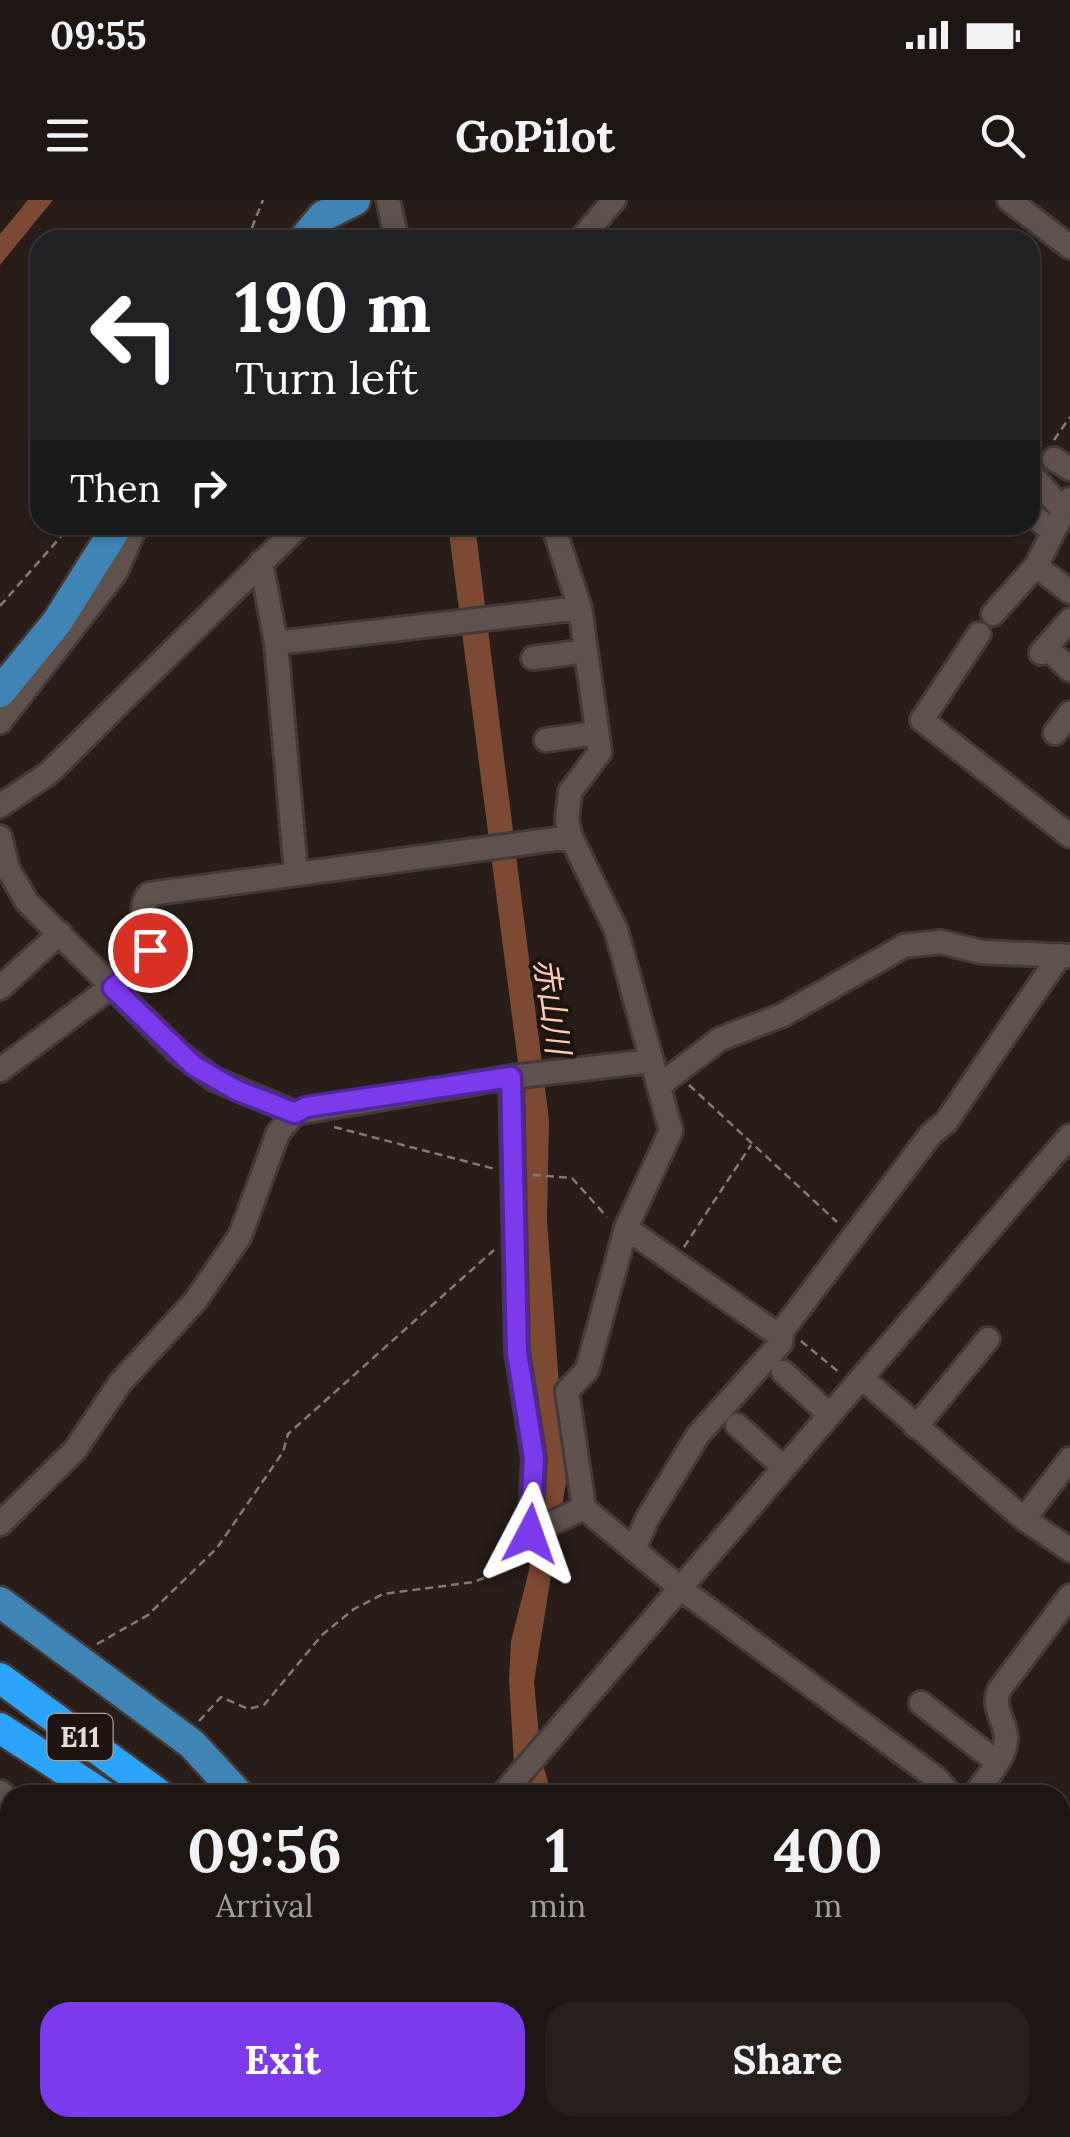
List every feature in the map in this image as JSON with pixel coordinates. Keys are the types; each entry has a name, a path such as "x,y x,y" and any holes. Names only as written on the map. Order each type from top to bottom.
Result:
{"highway":[{"name":"E11","path":"0,1678 146,1785"},
{"name":"E11","path":"0,1728 88,1785"}],"main road":[{"path":"311,230 323,216 355,200"},
{"path":"0,692 58,622 112,535"},
{"path":"0,1602 186,1740 229,1785"}],"street":[{"path":"388,200 395,230"},
{"path":"588,230 614,200"},
{"path":"1009,200 1070,247"},
{"path":"993,614 1036,566 1062,513 1040,486"},
{"path":"0,722 116,572 132,535"},
{"path":"0,806 49,773 289,535"},
{"path":"556,535 580,608 600,752 570,792 566,807 570,837 616,930 671,1131 626,1228 586,1370 567,1391 578,1512"},
{"path":"261,562 276,644 296,873"},
{"path":"1036,566 1070,592"},
{"path":"276,644 580,608"},
{"path":"1070,620 1044,650 1070,670"},
{"path":"979,634 922,720 1066,824"},
{"path":"533,658 586,651"},
{"path":"1055,733 1070,714"},
{"path":"546,740 597,734"},
{"path":"0,837 16,885 113,988 194,1066 236,1090 295,1113"},
{"path":"0,1070 147,960 150,950 142,904 149,894 570,837"},
{"path":"0,988 60,934"},
{"path":"660,1084 720,1038 783,1016 904,946 942,942 980,952 1065,955"},
{"path":"634,1550 647,1519 698,1436 766,1363 783,1332 931,1134 958,1106 1065,955"},
{"path":"0,1524 75,1450 120,1383 196,1300 240,1236 278,1134 295,1113 306,1107 511,1077 652,1061"},
{"path":"511,1077 517,1352 534,1458 530,1534 578,1512"},
{"path":"510,1785 1070,1136"},
{"path":"626,1228 783,1332"},
{"path":"916,1427 987,1339"},
{"path":"782,1372 830,1415"},
{"path":"859,1382 1024,1520 1070,1550"},
{"path":"736,1425 784,1468"},
{"path":"1024,1520 1070,1459"},
{"path":"578,1512 634,1550 942,1785"},
{"path":"987,1785 1006,1738 994,1703 998,1690 1070,1596"},
{"path":"922,1703 998,1762"}],"path":[{"path":"251,230 263,200"},
{"path":"0,606 62,535"},
{"path":"681,1069 692,1092 853,1237"},
{"path":"295,1113 391,1144 513,1172 572,1178 604,1215 626,1228"},
{"path":"676,1262 752,1144"},
{"path":"74,1657 148,1615 217,1548 283,1452 288,1434 514,1232"},
{"path":"783,1332 859,1382"},
{"path":"186,1740 214,1700 221,1697 248,1709 264,1705 322,1635 354,1609 383,1594 474,1582 501,1571 530,1534"}],"shaded area":[{"path":"28,200 53,200 0,265 0,234"},
{"path":"449,535 476,535 549,1120 547,1220 566,1482 534,1682 541,1758 549,1785 520,1785 514,1763 509,1679 511,1641 529,1570 538,1479 526,1376 518,1062"}],"route":[{"path":"150,950 147,960 113,988 194,1066 236,1090 295,1113 306,1107 511,1077 517,1352 534,1458 530,1534"}],"water label":[{"name":"赤山川","path":"552,1006"}]}
